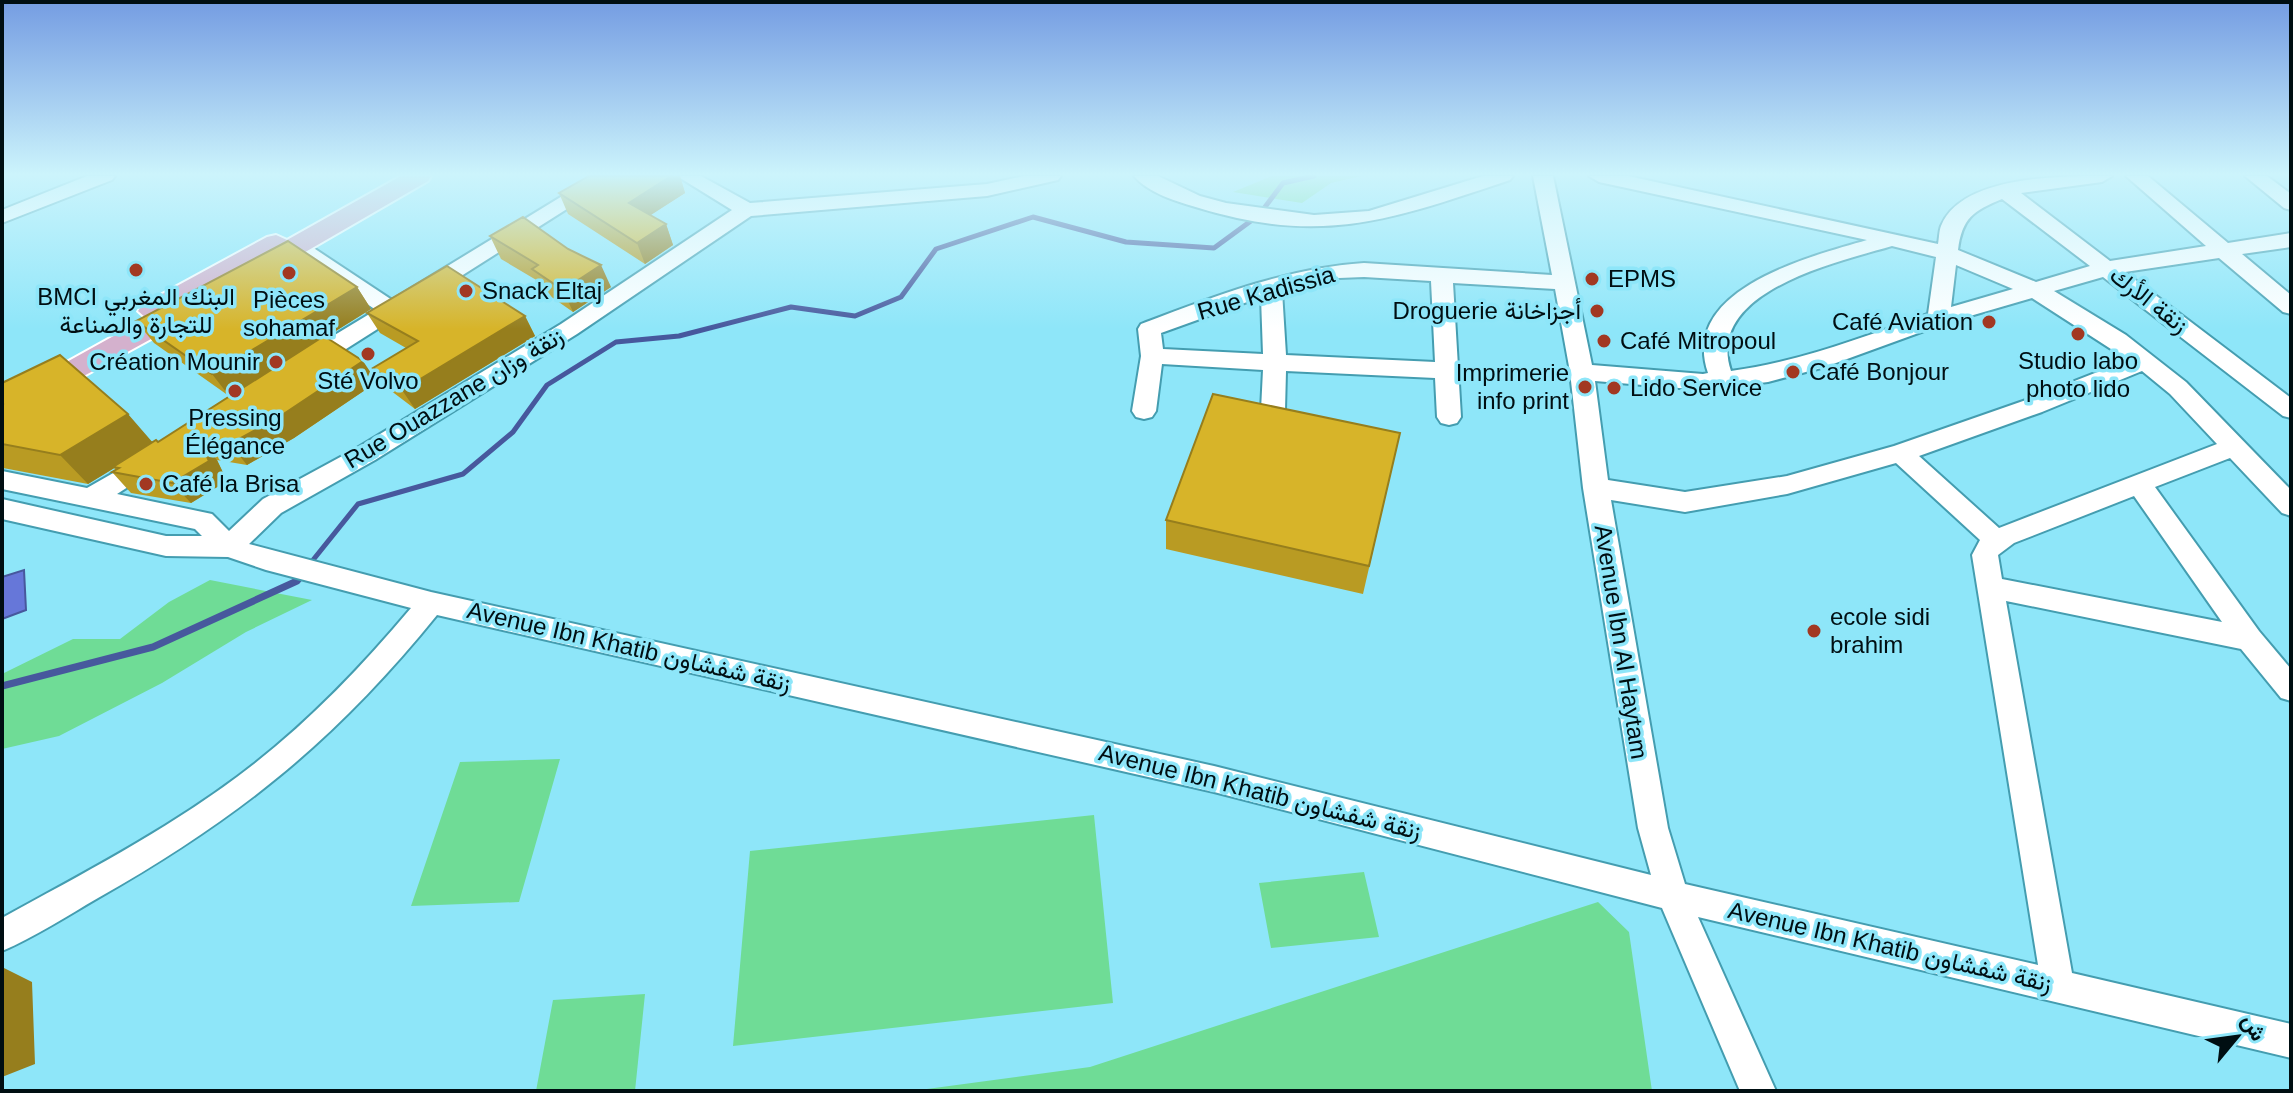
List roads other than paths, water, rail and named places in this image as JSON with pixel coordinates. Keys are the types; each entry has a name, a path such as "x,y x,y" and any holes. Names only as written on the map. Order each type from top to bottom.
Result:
{"main road":[{"path":"2,393 301,227"},
{"path":"2,411 329,227"}],"street":[{"path":"287,375 526,227"},
{"name":"Rue Ouazzane زنقة وزان","path":"229,547 272,506 366,454 569,329 721,227"},
{"name":"Avenue Ibn Al Haytam","path":"1553,227 1582,372 1596,488 1653,828 1673,896 1760,1091"},
{"path":"1837,227 1947,253 2036,290 2093,323 2178,388 2291,506"},
{"path":"1938,318 1951,227"},
{"name":"زنقة الأرك","path":"2058,227 2291,410"},
{"path":"2195,227 2291,307"},
{"path":"1723,381 1714,358 1715,339 1725,320 1747,296 1758,287 1816,263 1893,239"},
{"path":"1582,372 1723,381 1768,374 1817,361 1938,318 2108,268 2291,240"},
{"path":"296,246 392,310"},
{"name":"Rue Kadissia","path":"1144,411 1152,356 1149,329 1302,278 1343,270 1564,283"},
{"path":"1442,276 1449,417"},
{"path":"1271,289 1275,360 1273,410"},
{"path":"1152,356 1447,371"},
{"path":"1596,488 1685,502 1787,485 1900,453 2034,406 2146,361"},
{"path":"2058,988 1985,555 1996,540 2236,446"},
{"path":"92,497 170,448"},
{"path":"1900,453 1996,540"},
{"name":"Avenue Ibn Khatib زنقة شفشاون","path":"2,480 203,521 229,547"},
{"path":"2140,485 2249,639 2291,689"},
{"name":"Avenue Ibn Khatib زنقة شفشاون","path":"2,509 166,546 229,547 266,560 431,603 1214,779 1673,896 2291,1041"},
{"path":"1991,587 2249,639"},
{"path":"2,935 149,851 255,781 366,678 431,603"}],"water":[{"path":"24,570 26,610 2,619 2,577"}],"waterway":[{"path":"305,570 358,504 463,474 513,432 547,385 616,342 679,336 791,307 855,316 901,297 936,249 1003,227"},
{"path":"1070,227 1126,242 1214,248 1243,227"},
{"path":"2,686 153,647 297,581 307,568"}],"place":[{"name":"BMCI البنك المغربي للتجارة والصناعة","path":"136,270"},
{"name":"Pièces sohamaf","path":"289,273"},
{"name":"EPMS","path":"1592,279"},
{"name":"Snack Eltaj","path":"466,291"},
{"name":"Droguerie أجزاخانة","path":"1597,311"},
{"name":"Café Aviation","path":"1989,322"},
{"name":"Studio labo photo lido","path":"2078,334"},
{"name":"Café Mitropoul","path":"1604,341"},
{"name":"Sté Volvo","path":"368,354"},
{"name":"Création Mounir","path":"276,362"},
{"name":"Café Bonjour","path":"1793,372"},
{"name":"Imprimerie info print","path":"1585,387"},
{"name":"Lido Service","path":"1614,388"},
{"name":"Pressing Élégance","path":"235,391"},
{"name":"Café la Brisa","path":"146,484"},
{"name":"ecole sidi brahim","path":"1814,631"}]}
